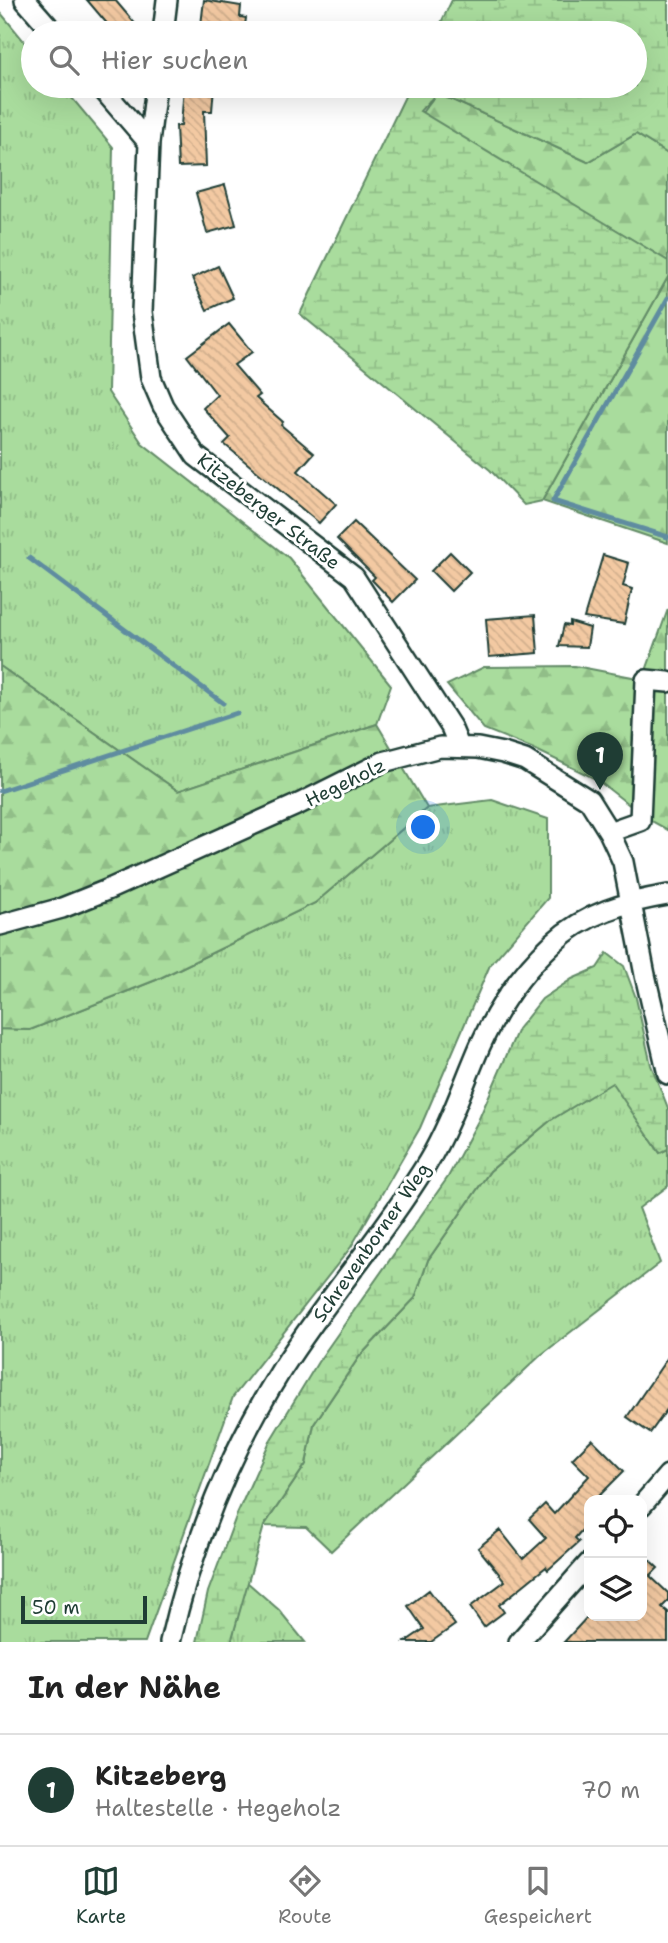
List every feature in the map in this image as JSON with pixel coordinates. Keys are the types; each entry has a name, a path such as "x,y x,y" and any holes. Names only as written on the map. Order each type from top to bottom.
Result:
{"street":[{"path":"25,0 43,21"},
{"path":"164,21 167,0"},
{"path":"110,98 149,143"},
{"name":"Kitzeberger Straße","path":"155,98 149,143 142,312 151,378 163,406 196,456 354,577 452,727 459,747"},
{"path":"609,832 640,821 646,680 668,682"},
{"name":"Hegeholz","path":"0,925 62,908 107,890 301,803 383,762 425,750 459,747 525,760 589,800 609,832 623,862 633,901"},
{"name":"Schrevenborner Weg","path":"170,1642 202,1535 248,1431 282,1371 315,1321 397,1210 429,1160 448,1125 480,1045 497,1014 530,967 554,942 593,915 633,901 668,895"},
{"path":"633,901 645,975 668,1074"},
{"path":"647,1499 668,1475"},
{"path":"519,1642 584,1569"}],"green space":[{"path":"452,0 668,0 668,154 636,134 588,162 448,98 647,98 647,21 442,21"},
{"path":"0,12 21,37 21,98 72,98 113,147 108,392 142,443 289,558 391,685 377,724 178,791 0,666"},
{"path":"404,98 432,98 420,111 668,261 668,277 542,501 524,505 490,470 300,314"},
{"path":"433,98 448,98 588,162 636,134 668,154 668,261 421,114"},
{"path":"668,277 668,543 542,501"},
{"path":"668,609 668,830 646,818 596,779 534,749 484,729 447,685 484,667 575,666 643,679"},
{"path":"0,666 178,791 377,724 427,808 315,903 156,980 30,1030 0,1029"},
{"path":"492,800 548,819 548,898 490,965 420,1128 351,1247 233,1397 145,1642 0,1642 0,1029 30,1030 156,980 315,903 427,808"},
{"path":"607,953 624,966 636,998 651,1065 668,1108 668,1149 660,1153 612,1083 551,1120 490,1171 428,1260 415,1298 359,1357 314,1424 306,1464 264,1526 231,1642 197,1642 208,1592 237,1514 270,1441 318,1362 448,1177 478,1121 518,1029 542,999 572,979 597,968"},
{"path":"613,1082 660,1153 668,1149 668,1186 639,1208 660,1263 541,1355 331,1551 306,1527 264,1526 306,1464 314,1424 359,1357 415,1298 428,1260 490,1171 551,1120"},
{"path":"247,1582 279,1610 305,1642 231,1642"}],"building":[{"path":"87,0 115,0 133,21 105,21"},
{"path":"204,0 241,6 240,17 246,18 246,21 201,21"},
{"path":"183,98 213,98 212,111 204,111 206,166 178,167 176,126 181,126"},
{"path":"225,185 236,225 207,233 196,193"},
{"path":"218,266 233,298 207,310 192,278"},
{"path":"229,324 252,352 234,365 260,395 256,398 283,422 281,425 314,453 298,471 336,504 319,523 224,444 230,438 203,408 217,395 187,356"},
{"path":"354,522 415,580 393,602 372,580 375,577 337,539"},
{"path":"450,552 470,572 451,591 431,571"},
{"path":"603,555 629,563 623,586 632,589 624,624 584,618"},
{"path":"535,615 538,653 489,657 486,619"},
{"path":"570,622 590,628 587,647 559,646 564,625 570,626"},
{"path":"668,1357 668,1408 650,1433 627,1417"},
{"path":"592,1439 624,1471 600,1495 584,1495 584,1528 575,1538 579,1542 548,1570 546,1567 499,1605 504,1612 484,1627 470,1607 505,1581 478,1548 500,1530 523,1559 546,1538 529,1519 545,1504 554,1514 589,1476 572,1459"},
{"path":"647,1558 658,1568 650,1576 668,1593 668,1601 662,1607 668,1612 668,1642 564,1642 584,1620 647,1621"},
{"path":"429,1590 455,1625 431,1642 405,1642 424,1629 408,1606"}],"waterway":[{"path":"668,298 553,501 668,537"},
{"path":"29,558 223,703"},
{"path":"0,791 237,713"}],"place":[{"name":"Kitzeberg","path":"600,790"}]}
